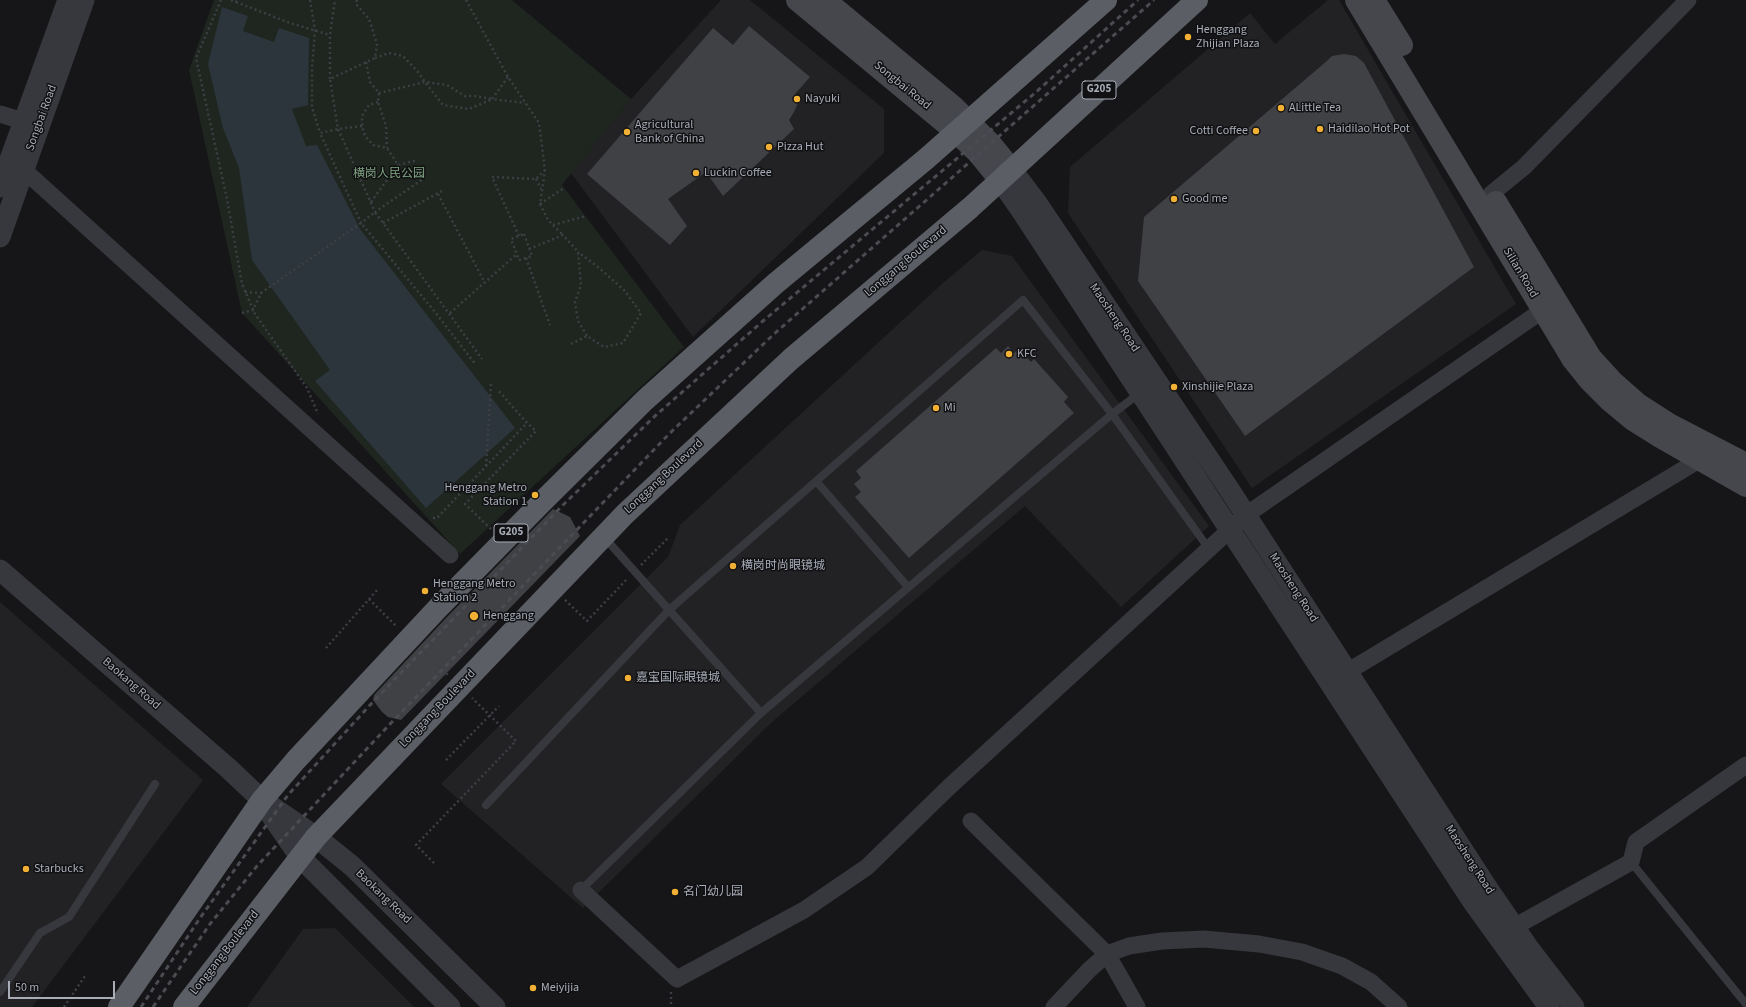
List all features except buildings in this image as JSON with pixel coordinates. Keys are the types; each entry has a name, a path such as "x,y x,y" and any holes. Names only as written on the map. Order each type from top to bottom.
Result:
{"highway":[{"name":"G205","path":"120,1007 262,800 296,760 438,608 646,400 776,283 926,159 1106,0"},
{"name":"Longgang Boulevard","path":"184,1007 316,838 624,514 791,359 970,208 1198,0"}],"main road":[{"name":"Songbai Road","path":"797,0 962,126"},
{"name":"Songbai Road","path":"825,0 944,98 978,153 1006,175"},
{"name":"Silian Road","path":"1356,0 1573,360 1589,380 1609,400 1633,420 1707,454 1746,464"},
{"name":"Silian Road","path":"1374,0 1591,358 1613,382 1638,404 1669,424 1746,486"}],"street":[{"name":"Songbai Road","path":"0,237 17,164 68,0"},
{"name":"Songbai Road","path":"31,123 84,0"},
{"path":"1491,194 1524,167 1688,0"},
{"path":"0,114 31,123"},
{"name":"Songbai Road","path":"0,187 17,164"},
{"path":"17,164 450,555"},
{"name":"Maosheng Road","path":"1006,175 1028,220 1140,392 1473,902 1549,1007"},
{"name":"Maosheng Road","path":"1006,175 1037,203 1246,515 1488,889 1514,927 1574,1007"},
{"path":"581,890 677,979 804,910 867,867 948,788 1246,515 1543,310"},
{"path":"1347,672 1707,454"},
{"name":"Baokang Road","path":"0,570 228,768 262,800 316,838 352,866 495,1007"},
{"path":"1514,927 1631,862 1636,842 1746,765"},
{"name":"Baokang Road","path":"262,800 300,857 450,1007"},
{"path":"971,821 1107,954 1137,1007"},
{"path":"1054,1007 1089,970 1107,954 1130,946 1162,941 1204,939 1273,946 1302,952 1342,966 1371,982 1399,1007"}],"lane":[{"path":"486,805 670,610 1023,300 1112,414 1209,549"},
{"path":"581,890 761,713 1112,414 1140,392"},
{"path":"816,481 908,587"},
{"path":"604,536 761,713"},
{"path":"0,992 40,933 70,917 155,784"},
{"path":"1631,862 1746,1004"}],"path":[{"path":"221,0 196,58 245,292 253,310 307,388 319,417"},
{"path":"231,0 290,23 330,35"},
{"path":"310,0 315,30 312,68 312,107 320,133 361,223 435,312 476,366"},
{"path":"335,0 330,35 330,79 338,129 375,212 482,359"},
{"path":"357,0 356,4 369,19 378,44 375,58"},
{"path":"466,0 508,77 539,123 545,170 540,204 548,220 578,252 624,290 641,313 623,343 604,347 587,336 578,321 575,302 581,285 578,252"},
{"path":"330,79 389,53 403,56 418,72 442,105 469,109 492,99 508,77"},
{"path":"366,62 370,82 378,93 378,102 386,126 387,148 398,165"},
{"path":"378,93 425,82 447,85 465,96 526,103"},
{"path":"378,102 369,105 365,110 362,116 362,126 365,136 373,145 387,148"},
{"path":"320,133 362,126"},
{"path":"371,202 398,165 418,160"},
{"path":"519,236 492,177 536,179 545,170"},
{"path":"242,313 253,310 261,293 426,177"},
{"path":"536,179 542,190"},
{"path":"540,204 564,188"},
{"path":"383,223 442,191"},
{"path":"438,194 485,283"},
{"path":"553,225 586,216"},
{"path":"524,234 529,249 532,256 519,260 511,239 524,234"},
{"path":"529,249 563,235"},
{"path":"450,313 516,254"},
{"path":"526,258 550,325"},
{"path":"245,292 261,293"},
{"path":"571,344 587,336"},
{"path":"486,467 491,383"},
{"path":"496,534 465,504 536,431 497,389"},
{"path":"430,519 437,518 527,423"},
{"path":"326,648 378,589"},
{"path":"369,599 402,631"},
{"path":"418,647 452,679"},
{"path":"434,863 416,845 516,741 468,695"},
{"path":"446,760 499,706"},
{"path":"64,1007 85,976"}],"shaded area":[{"path":"721,0 750,0 884,109 884,153 693,337 571,173 631,99"},
{"path":"1328,0 1339,0 1516,304 1252,488 1068,213 1070,167 1250,13 1275,44"},
{"path":"222,7 248,16 243,31 274,42 279,28 309,38 308,105 292,109 306,146 317,145 360,229 515,428 426,508 315,381 330,370 252,260 239,168 223,128 208,64"},
{"path":"982,250 1012,256 1209,526 1121,607 1025,506 772,722 583,908 441,784 668,557 680,525 943,283"},
{"path":"0,602 203,780 32,1007 0,1007"},
{"path":"335,928 414,1007 247,1007 303,929"}],"green space":[{"name":"横岗人民公园","path":"214,0 512,0 631,99 562,185 684,347 460,554 242,313 189,70"}],"railway":[{"path":"141,1007 200,918 288,795 371,704 562,506 655,416 763,321 1035,93 1138,0"},
{"path":"153,1007 210,924 257,866 391,723 670,433 774,334 1154,0"}],"place":[{"name":"Henggang Zhijian Plaza","path":"1188,37"},
{"name":"Nayuki","path":"797,99"},
{"name":"ALittle Tea","path":"1281,108"},
{"name":"Haidilao Hot Pot","path":"1320,129"},
{"name":"Cotti Coffee","path":"1256,131"},
{"name":"Agricultural Bank of China","path":"627,132"},
{"name":"Pizza Hut","path":"769,147"},
{"name":"Luckin Coffee","path":"696,173"},
{"name":"Good me","path":"1174,199"},
{"name":"KFC","path":"1009,354"},
{"name":"Xinshijie Plaza","path":"1174,387"},
{"name":"Mi","path":"936,408"},
{"name":"Henggang Metro Station 1","path":"535,495"},
{"name":"横岗时尚眼镜城","path":"733,566"},
{"name":"Henggang Metro Station 2","path":"425,591"},
{"name":"Henggang","path":"474,616"},
{"name":"嘉宝国际眼镜城","path":"628,678"},
{"name":"Starbucks","path":"26,869"},
{"name":"名门幼儿园","path":"675,892"},
{"name":"Meiyijia","path":"533,988"}]}
